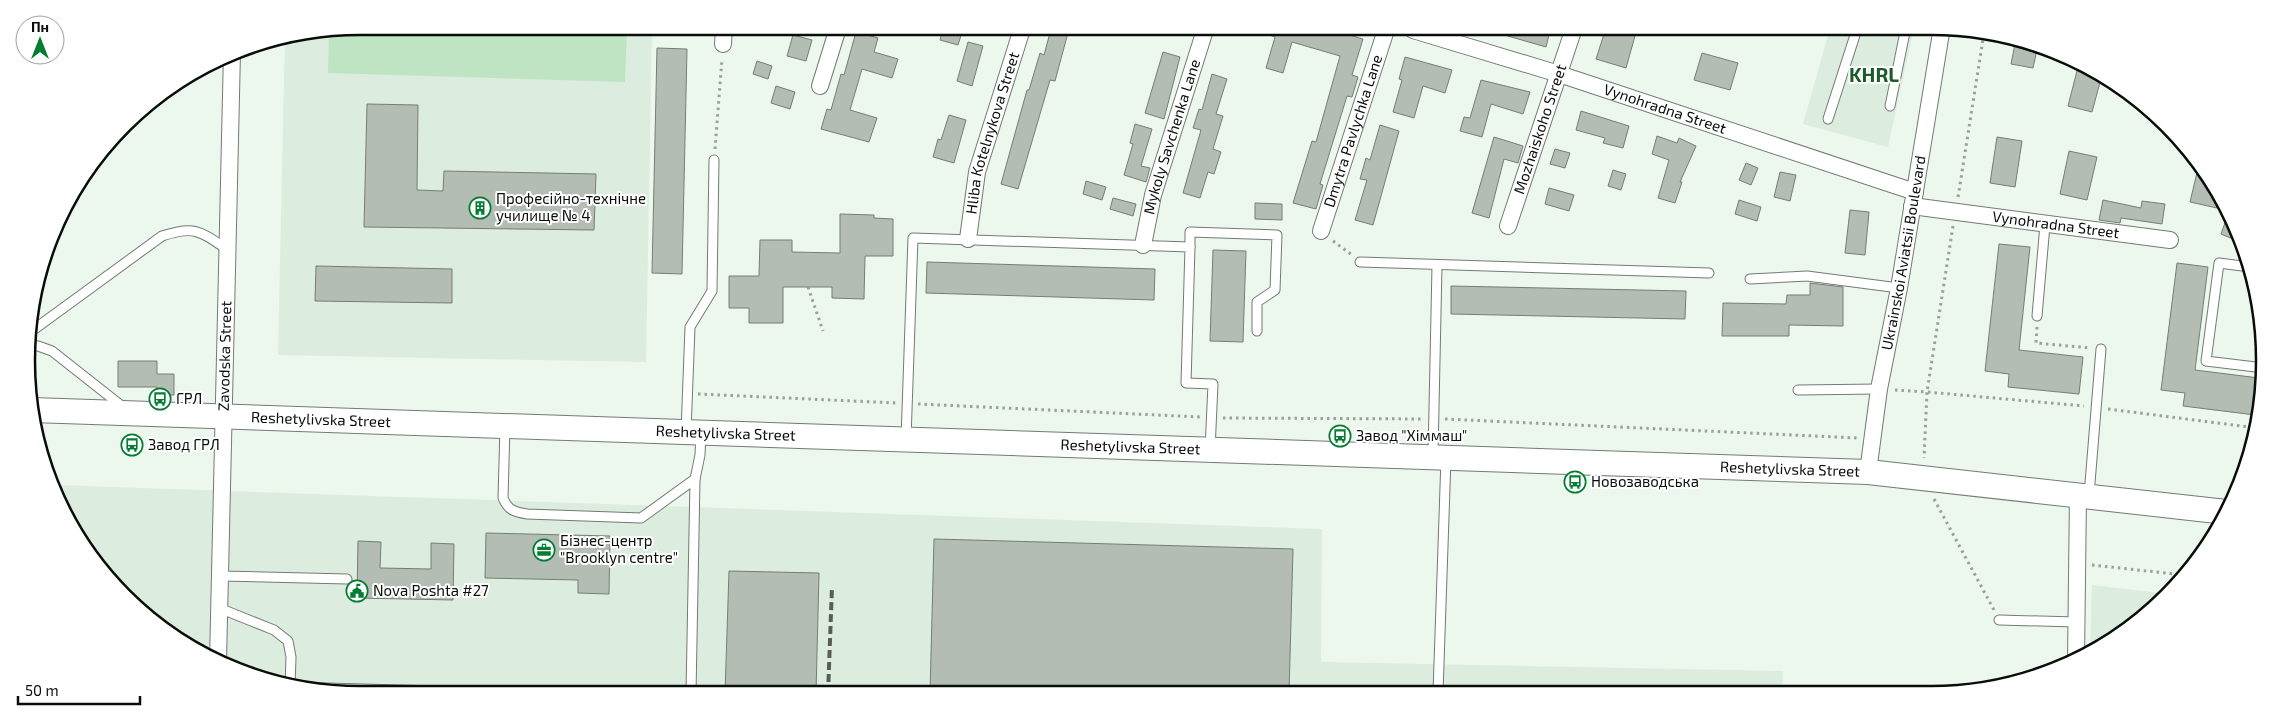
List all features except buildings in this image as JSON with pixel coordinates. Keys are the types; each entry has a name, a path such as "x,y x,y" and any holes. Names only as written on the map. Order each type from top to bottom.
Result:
{"street":[{"path":"820,86 836,35"},
{"name":"Hliba Kotelnykova Street","path":"968,239 977,172 1020,35"},
{"name":"Mykoly Savchenka Lane","path":"1143,245 1152,196 1203,35"},
{"name":"Dmytra Pavlychka Lane","path":"1321,231 1384,35"},
{"name":"Vynohradna Street","path":"1430,35 1559,74 1914,199 1956,212 2170,240"},
{"name":"Mozhaiskoho Street","path":"1508,226 1572,35"},
{"name":"Ukrainskoi Aviatsii Boulevard","path":"1868,472 1879,389 1899,288 1940,35"},
{"name":"Zavodska Street","path":"218,653 232,62"},
{"name":"Reshetylivska Street","path":"39,410 1868,472 2218,511"},
{"path":"2076,651 2077,563 2084,496"}],"lane":[{"path":"1828,119 1855,35"},
{"path":"1890,106 1904,35"},
{"path":"691,686 695,479 700,455 694,432 688,393 690,327 712,291 714,160"},
{"path":"2038,316 2045,225"},
{"path":"37,327 162,236 182,230 201,232 228,250"},
{"path":"1210,450 1213,384 1186,383 1190,232 1277,235 1275,290 1257,302 1257,331"},
{"path":"906,439 913,238 1190,247"},
{"path":"1360,262 1437,266 1709,273"},
{"path":"2242,266 2219,263 2206,361 2256,367"},
{"path":"1437,266 1434,419 1440,457 1438,686"},
{"path":"1750,279 1807,276 1899,288"},
{"path":"36,346 52,351 131,414"},
{"path":"2084,496 2101,349"},
{"path":"1798,390 1879,389"},
{"path":"505,426 503,498 507,507 515,512 640,518 695,479"},
{"path":"220,576 347,579"},
{"path":"219,608 274,630 288,641 291,657 290,678"},
{"path":"1999,620 2076,622"}],"path":[{"path":"714,160 724,36"},
{"path":"1983,39 1927,392 1923,478 1999,620"},
{"path":"1321,231 1360,262"},
{"path":"808,287 823,331"},
{"path":"2038,316 2036,343 2101,349"},
{"path":"1879,389 2095,408 2249,427"},
{"path":"688,393 1212,418 1434,419 1874,438"},
{"path":"2077,563 2176,574"}],"shaded area":[{"path":"360,35 652,35 646,362 278,355 285,44 318,38"},
{"path":"1828,35 1912,35 1888,147 1803,124"},
{"path":"60,485 1322,529 1321,662 1783,671 1782,686 360,686 318,683 276,675 236,661 198,642 162,619 130,591 102,559 79,523"},
{"path":"2092,585 2159,593 2129,619 2090,643"}],"green space":[{"path":"360,35 627,35 625,82 328,73 329,37"}],"railway":[{"path":"828,686 832,587"}],"place":[{"name":"Професійно-технічне училище № 4","path":"480,208"},
{"name":"ГРЛ","path":"160,399"},
{"name":"Завод \"Хіммаш\"","path":"1340,436"},
{"name":"Завод ГРЛ","path":"132,445"},
{"name":"Новозаводська","path":"1575,482"},
{"name":"Бізнес-центр \"Brooklyn centre\"","path":"544,550"},
{"name":"Nova Poshta #27","path":"357,591"}],"district":[{"name":"KHRL","path":"1874,75"}]}
